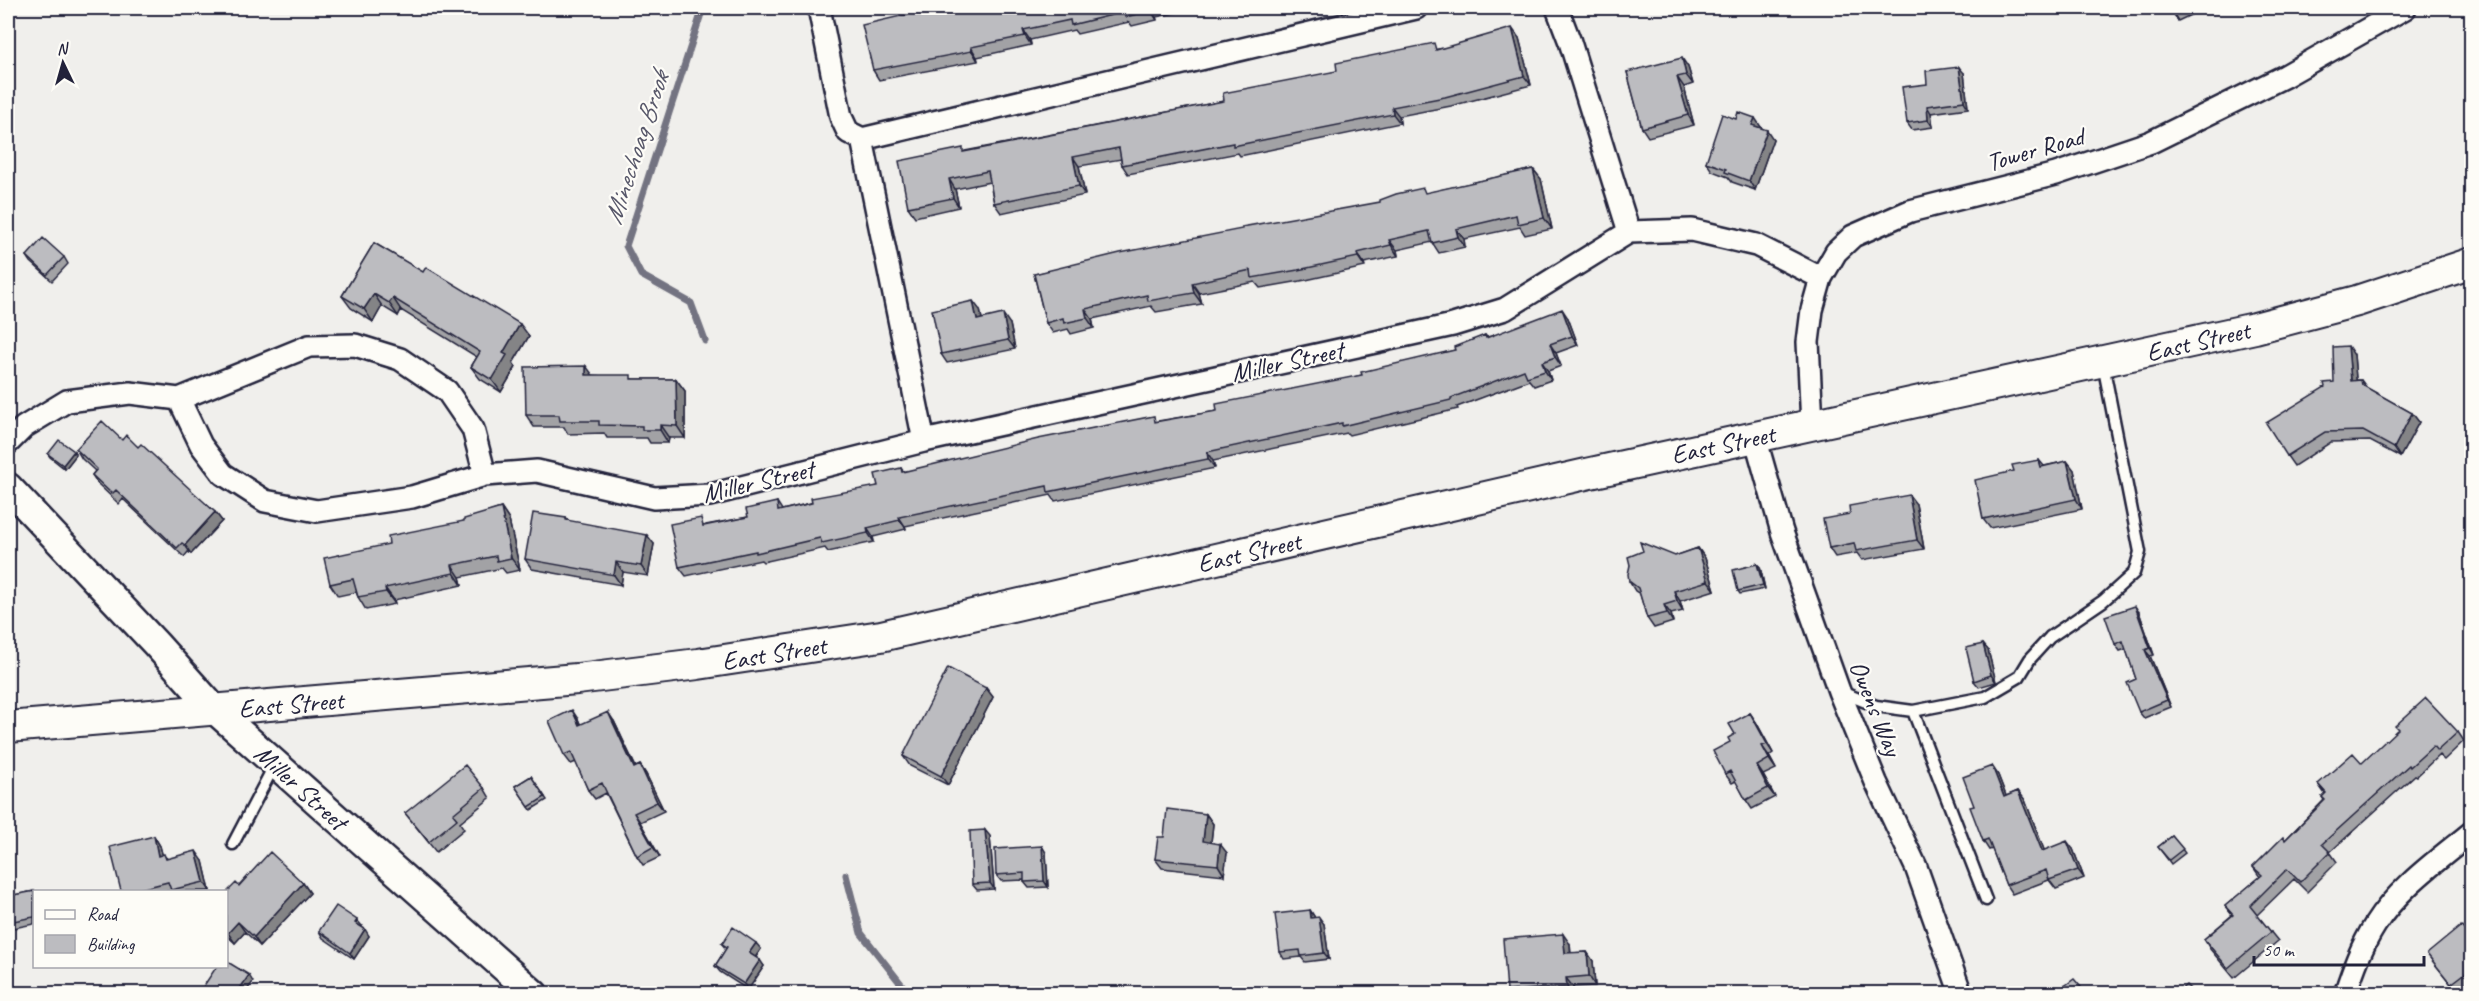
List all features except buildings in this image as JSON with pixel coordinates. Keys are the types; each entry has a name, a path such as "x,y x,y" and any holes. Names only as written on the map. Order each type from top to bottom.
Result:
{"main road":[{"name":"East Street","path":"8,728 577,679 699,664 881,636 1755,437 2103,363 2255,328 2357,301 2472,262"}],"street":[{"path":"819,8 841,117 848,132 862,139 1416,8"},
{"path":"1557,8 1570,42 1629,232 1692,230 1756,245 1821,278"},
{"name":"Tower Road","path":"1812,425 1808,342 1812,310 1821,278 1836,252 1853,236 1910,211 2056,174 2151,142 2285,76 2405,8"},
{"path":"862,139 924,441"},
{"name":"Miller Street","path":"179,399 201,444 224,474 265,501 317,511 412,497 485,475 537,471 654,498 711,495 924,441 1453,325 1505,309 1629,232"},
{"path":"8,443 24,427 67,400 130,393 179,399 309,346 355,345 400,358 447,391 473,429 485,475"},
{"name":"Owens Way","path":"1755,437 1782,532 1839,691 1876,782 1916,867 1961,993"},
{"name":"Miller Street","path":"8,487 216,711 534,993"},
{"path":"2345,993 2358,956 2375,924 2399,895 2472,832"}],"lane":[{"path":"1839,691 1876,706 1913,711 1985,697 2019,677 2030,659 2050,637 2103,601 2134,573 2140,552 2103,363"},
{"path":"1913,711 1986,900"},
{"path":"233,844 275,764"}],"waterway":[{"name":"Minechoag Brook","path":"699,8 701,14 626,246 641,275 691,303 705,341"},
{"name":"Minechoag Brook","path":"846,875 861,933 909,994"}]}
